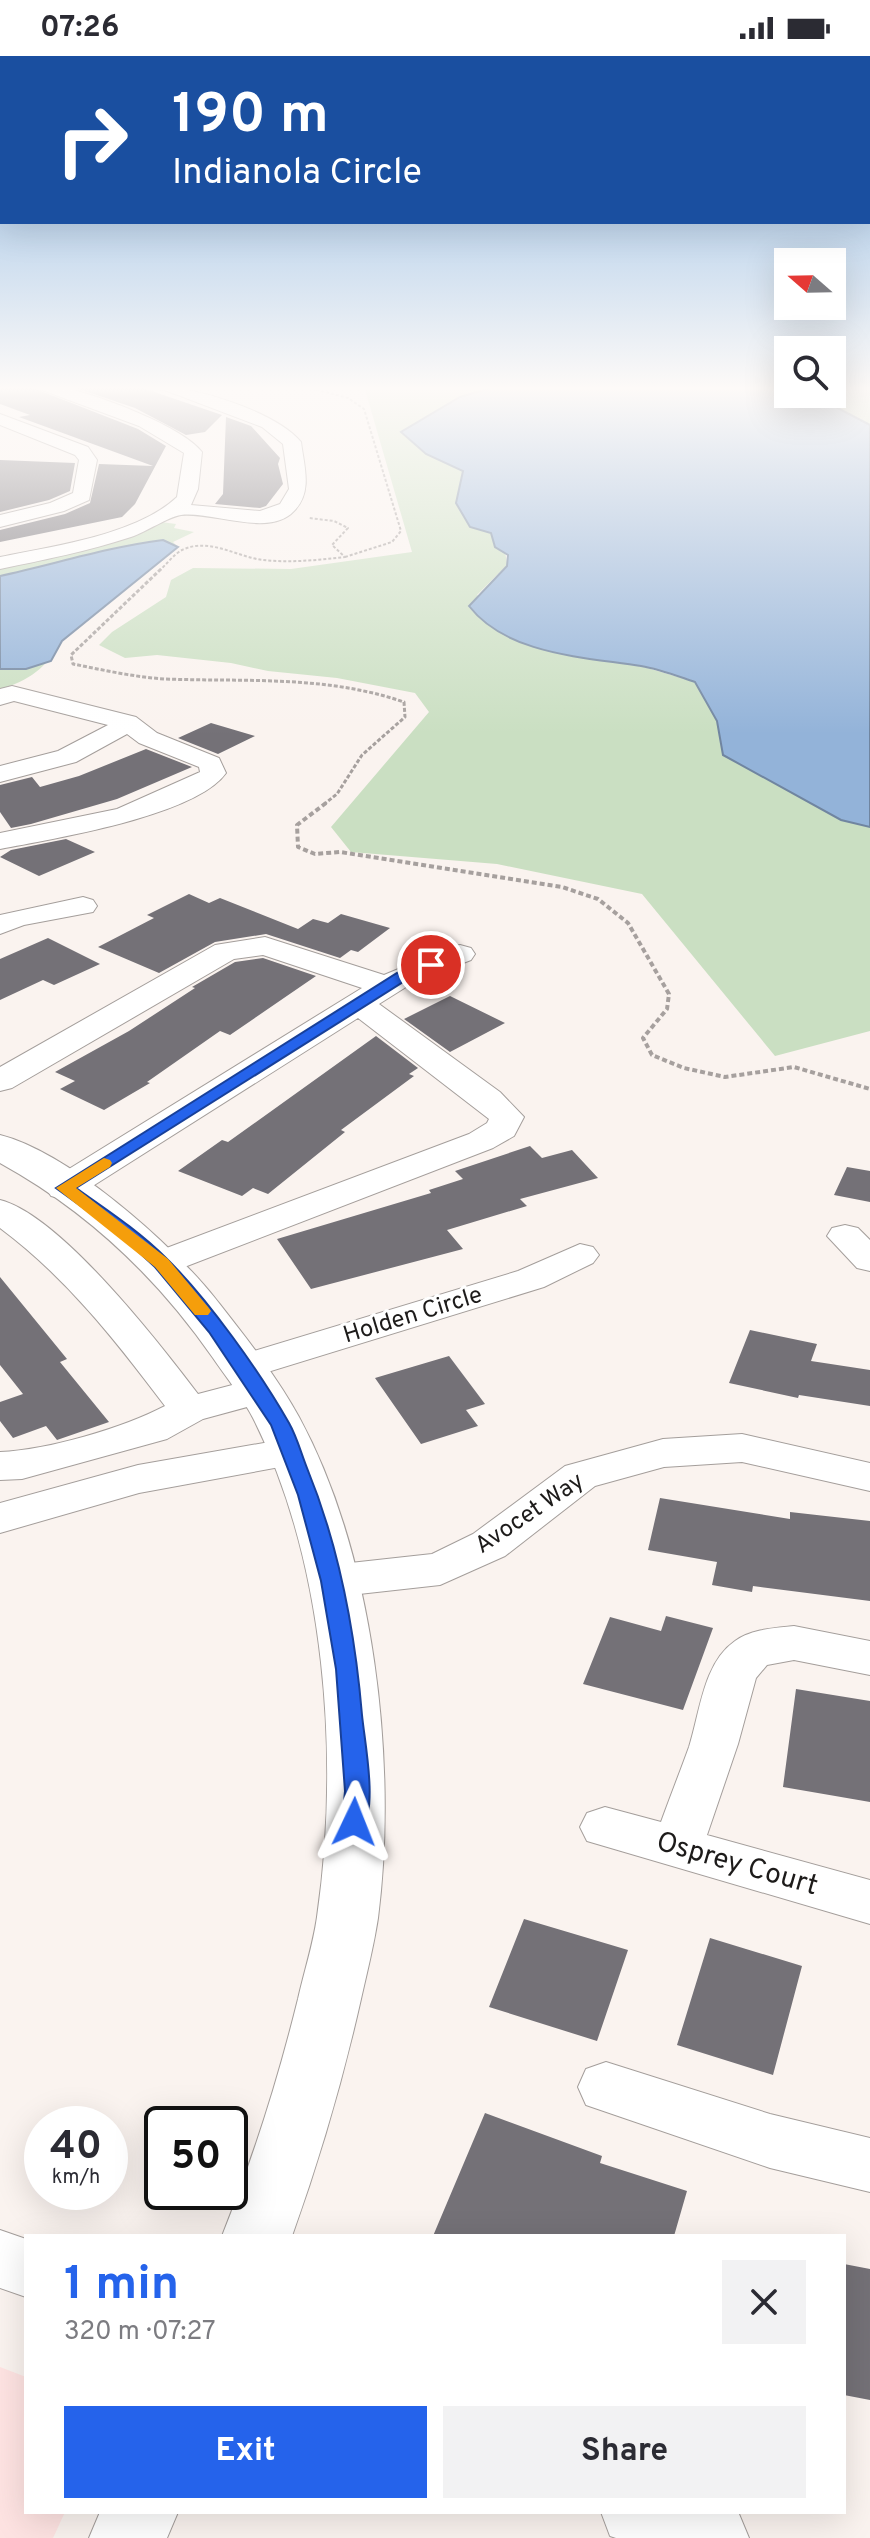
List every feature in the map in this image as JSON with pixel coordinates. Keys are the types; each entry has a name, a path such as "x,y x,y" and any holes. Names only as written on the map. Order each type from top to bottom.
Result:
{"main road":[{"path":"0,1147 124,1229 161,1263 215,1328 280,1425 308,1495 332,1581 347,1669 357,1791 348,1915 320,2041 275,2190 258,2234"},
{"path":"128,2538 138,2514"}],"street":[{"path":"0,521 69,502"},
{"path":"0,563 132,530 176,509 183,502"},
{"path":"176,509 260,517 276,515 291,502"},
{"path":"0,698 12,693 127,722 148,738 210,763 213,773 205,781 124,816 0,841"},
{"path":"0,774 30,769 82,752 107,739 127,722"},
{"path":"0,925 17,918 83,906"},
{"path":"0,1081 226,951 265,946 374,996 507,1117 502,1129 481,1141 161,1263"},
{"path":"64,1188 403,976 460,954"},
{"path":"0,1211 88,1284 124,1324 189,1410"},
{"name":"Holden Circle","path":"0,1466 22,1465 152,1430 251,1379 531,1279 580,1255"},
{"name":"Avocet Way","path":"332,1581 440,1569 489,1545 580,1476 663,1453 742,1448 870,1477"},
{"path":"0,1518 138,1479 292,1452"},
{"path":"677,1848 714,1744 734,1672 751,1653 770,1645 794,1643 870,1658"},
{"name":"Osprey Court","path":"605,1827 870,1902"},
{"path":"606,2087 744,2133 829,2158 870,2165"},
{"path":"0,2259 24,2267"},
{"path":"640,2514 715,2538"}],"path":[{"path":"392,502 401,531 392,542 345,557 307,562 259,560 224,546 182,550 71,655 73,664 121,675 161,678 283,679 331,683 380,692 404,702 405,717 362,755 337,794 297,825 298,847 315,854 340,852 562,887 598,899 628,923 669,994 667,1009 643,1038 652,1055 684,1068 725,1077 794,1067 870,1089"},
{"path":"276,515 334,521 348,528 332,545 345,557"}],"shaded area":[{"path":"0,2367 24,2376 24,2514 64,2514 53,2538 0,2538"}],"green space":[{"path":"397,502 457,502 489,530 506,556 507,565 477,595 549,651 644,667 695,682 717,721 723,755 841,820 870,827 870,1031 775,1056 642,894 497,864 351,852 331,827 429,712 415,693 231,663 157,655 125,658 99,645 112,632 166,597 171,580 193,568 291,569 412,552"},
{"path":"161,522 176,524 174,528 194,532 173,542 178,547 62,641 36,672 0,689 0,565"}],"water":[{"path":"456,502 870,502 870,827 841,820 723,755 717,721 695,682 648,667 548,651 504,635 485,622 469,606 507,566 508,555 495,547 491,533 470,527"},
{"path":"163,540 178,547 62,641 51,661 26,669 0,669 0,576 102,551"}],"building":[{"path":"0,502 42,502 0,512"},
{"path":"136,502 122,517 0,542 0,530 65,514 90,503"},
{"path":"217,502 269,502 260,508 215,504"},
{"path":"211,723 255,736 218,754 178,738"},
{"path":"146,749 192,767 117,799 31,824 11,828 0,812 0,785 32,777 40,787 79,776"},
{"path":"66,839 95,852 39,876 0,857 11,850"},
{"path":"189,894 209,903 220,898 298,929 313,919 328,923 341,914 390,928 358,952 351,950 340,958 266,934 215,942 159,973 98,947 154,918 147,915"},
{"path":"48,938 100,964 54,985 43,980 0,1000 0,959"},
{"path":"263,958 316,976 230,1035 220,1031 147,1082 150,1083 104,1110 60,1089 75,1081 55,1072 129,1031 195,988 192,987 235,962"},
{"path":"450,996 505,1023 450,1052 404,1019"},
{"path":"376,1036 418,1068 409,1074 414,1076 341,1130 345,1132 268,1194 253,1188 242,1196 178,1171 222,1140 228,1142"},
{"path":"530,1146 542,1158 572,1150 598,1178 520,1199 527,1206 447,1230 463,1249 311,1289 277,1239 431,1193 429,1190 463,1179 455,1171"},
{"path":"847,1167 870,1171 870,1202 834,1195"},
{"path":"0,1277 67,1359 60,1362 109,1422 57,1440 46,1426 13,1438 0,1421 0,1402 23,1394 0,1365"},
{"path":"750,1330 817,1344 811,1361 870,1370 870,1406 799,1395 798,1398 729,1383"},
{"path":"449,1356 485,1404 466,1410 478,1426 421,1444 375,1378"},
{"path":"660,1498 790,1519 790,1512 870,1521 870,1601 753,1586 752,1592 712,1585 717,1562 648,1550"},
{"path":"666,1616 713,1628 683,1710 583,1684 610,1617 661,1631"},
{"path":"796,1689 870,1701 870,1802 783,1787"},
{"path":"524,1919 628,1950 597,2041 489,2007"},
{"path":"710,1938 802,1966 773,2075 677,2045"},
{"path":"485,2113 602,2156 600,2163 687,2191 675,2234 434,2234"},
{"path":"846,2264 870,2269 870,2400 846,2395"}],"slow traffic":[{"path":"104,1163 64,1188 124,1229 143,1246 201,1311"}],"route":[{"path":"354,1822 357,1791 347,1669 332,1581 308,1495 280,1425 215,1328 161,1263 124,1229 64,1188 403,976 431,965"}]}
